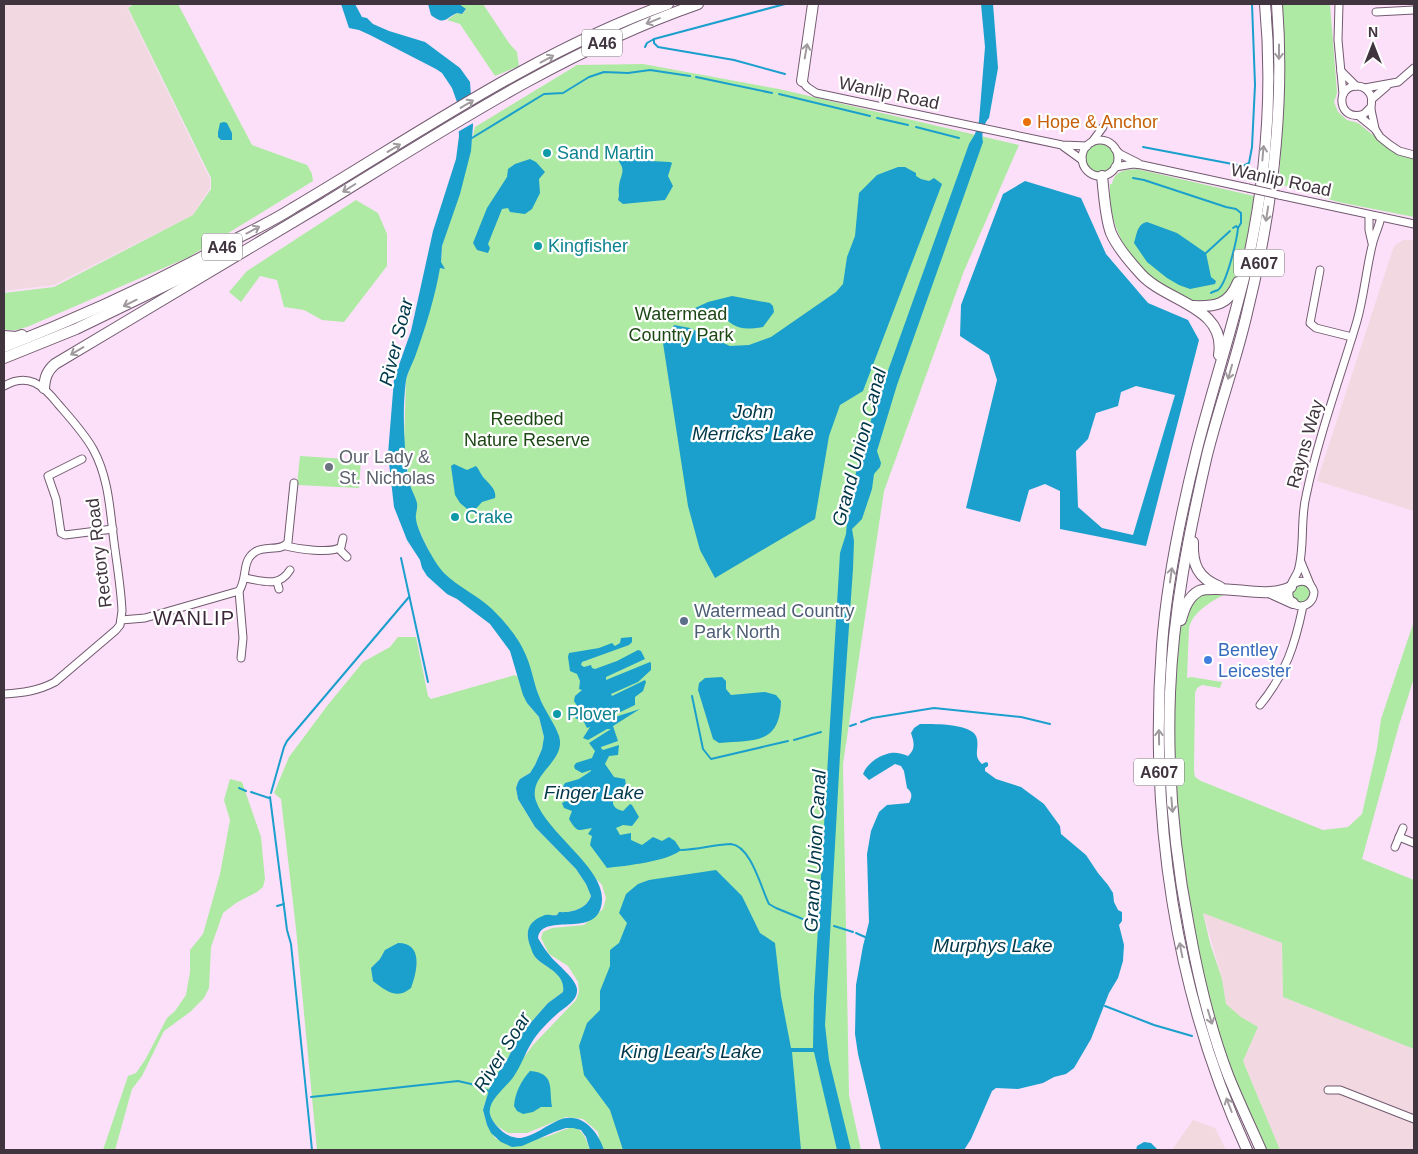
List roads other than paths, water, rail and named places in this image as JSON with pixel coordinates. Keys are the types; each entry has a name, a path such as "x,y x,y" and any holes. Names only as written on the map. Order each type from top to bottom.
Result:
{"highway":[{"name":"A46","path":"4,348 167,276 291,210 503,82 584,39 668,4"},
{"name":"A46","path":"4,358 76,329 284,228 509,91 615,37 698,4"},
{"path":"802,81 813,4"},
{"name":"A607","path":"1247,1150 1214,1068 1197,1015 1182,954 1170,889 1159,768 1158,713 1162,644 1172,566 1197,449 1247,263 1261,179 1268,76 1265,4"},
{"name":"A607","path":"1261,1150 1228,1074 1208,1012 1193,952 1181,887 1172,800 1170,693 1184,561 1208,452 1247,316 1266,223 1272,180 1280,76 1276,4"},
{"path":"1102,176 1111,232 1125,255 1141,275 1164,293 1193,306 1211,321 1219,336 1220,347 1214,388"},
{"path":"44,388 45,376 55,364 284,228"},
{"path":"1193,306 1209,306 1224,302 1235,290 1247,263"},
{"path":"4,336 16,337 84,309 114,300"},
{"path":"1194,516 1192,544 1197,568 1209,582 1224,588"},
{"path":"1173,652 1187,602 1199,591 1224,588 1270,593 1282,591 1291,586"},
{"path":"1270,593 1298,605"}],"street":[{"path":"1339,4 1338,40 1343,95"},
{"path":"1376,12 1414,10"},
{"path":"1389,11 1389,21"},
{"path":"1341,71 1356,86 1365,88 1389,84 1406,77 1414,68"},
{"name":"Wanlip Road","path":"802,81 816,93 1062,145 1089,144 1103,127 1112,146 1120,154 1142,166"},
{"path":"1356,86 1346,90 1341,101 1343,108 1352,116 1359,116 1368,111 1372,99 1389,84"},
{"path":"1365,88 1372,99"},
{"path":"1370,107 1375,128 1380,137 1399,151 1414,155"},
{"path":"1359,116 1375,128"},
{"path":"1101,141 1112,146 1117,155 1115,167 1108,174 1102,176 1090,174 1085,169 1082,160 1083,152 1089,144 1101,141"},
{"name":"Wanlip Road","path":"1062,145 1082,160"},
{"name":"Wanlip Road","path":"1115,167 1133,164 1414,224"},
{"name":"Rayns Way","path":"1369,214 1369,230 1372,243"},
{"name":"Rayns Way","path":"1310,584 1301,562 1301,534 1305,497 1358,318 1372,243 1381,217"},
{"path":"1320,270 1310,323 1316,328 1352,337"},
{"path":"4,386 24,379 44,388"},
{"name":"Rectory Road","path":"4,694 29,692 55,682 116,630 121,620 122,602 106,482 93,450 82,432 44,388"},
{"path":"82,459 48,476 56,499 61,533 65,535 113,529"},
{"path":"286,546 294,483"},
{"path":"241,658 243,638 239,591 245,578 247,560 256,550 267,547 286,546 332,551 341,547 343,538"},
{"path":"339,549 347,557"},
{"name":"Rayns Way","path":"1291,586 1301,562"},
{"path":"245,578 278,586 290,570"},
{"path":"1260,705 1287,664 1293,649 1298,605 1289,595 1291,586 1299,581 1304,581 1313,588 1314,597 1308,604 1298,605"},
{"path":"121,620 145,618 239,591"},
{"path":"1395,847 1403,828"},
{"path":"1400,837 1414,843"},
{"path":"1328,1090 1340,1090 1414,1119"}],"water":[{"path":"341,4 355,4 362,17 367,18 373,24 425,42 460,68 470,82 473,125 471,151 460,194 442,246 441,262 445,269 440,268 427,322 406,380 404,428 408,477 417,503 417,524 436,562 449,578 492,609 521,644 541,701 559,736 560,745 558,753 537,783 536,801 551,825 594,876 600,888 602,900 599,913 592,920 582,923 549,926 542,930 538,938 551,957 576,985 577,993 570,1003 550,1020 534,1038 514,1076 495,1098 490,1114 493,1121 505,1133 509,1136 521,1138 531,1135 559,1120 574,1118 588,1124 598,1136 604,1150 590,1150 586,1137 581,1130 573,1128 566,1128 522,1146 512,1147 501,1142 491,1133 483,1110 491,1083 507,1060 519,1036 548,1003 563,992 563,985 558,975 533,954 528,937 531,924 539,917 545,915 557,915 559,912 578,909 586,904 591,896 576,869 535,827 518,799 516,788 518,782 530,773 535,765 542,749 544,737 539,717 523,695 510,651 490,624 457,599 447,594 427,576 420,560 407,540 394,507 388,454 394,379 411,331 433,231 456,159 459,136 457,102 452,88 442,73 370,35 349,28"},
{"path":"428,4 459,4 466,9 462,14 457,13 442,21 431,15"},
{"name":"King Lear's Lake","path":"981,4 993,4 998,68 989,118 983,129 983,142 897,385 877,451 881,463 880,467 874,474 872,489 862,519 852,529 854,541 853,569 840,755 825,1025 829,1060 851,1150 837,1150 814,1052 792,1052 801,1150 623,1150 610,1110 584,1075 579,1046 587,1023 600,1010 600,991 610,966 610,950 619,943 627,923 619,913 626,894 638,884 649,880 716,870 742,896 760,933 775,943 781,996 791,1048 813,1048 814,996 840,553 846,534 848,510 858,463 875,407 969,144 975,134 979,121 985,47"},
{"path":"220,123 227,123 232,133 232,140 221,140 218,137"},
{"path":"641,156 651,161 672,163 668,176 673,186 665,200 623,204 618,200 622,166 616,158"},
{"path":"530,159 536,162 545,172 539,179 540,193 532,209 525,214 510,212 508,208 502,209 488,244 490,248 488,253 477,250 473,243 487,208 507,177 508,169 515,164"},
{"name":"John Merricks' Lake","path":"898,167 905,167 916,173 916,176 921,179 929,181 934,178 942,184 863,391 840,405 829,436 815,519 715,578 700,550 688,506 663,343 674,325 690,328 730,346 749,345 771,337 836,292 843,284 847,257 855,236 859,193 877,175"},
{"path":"1025,181 1081,198 1106,254 1148,303 1188,320 1199,340 1146,546 1060,529 1060,491 1045,484 1029,490 1020,522 966,508 997,380 989,355 960,336 961,305 1003,194","holes":["1136,386 1175,395 1133,535 1102,528 1078,507 1076,451 1088,439 1096,413 1118,406 1121,392"]},
{"path":"1147,222 1177,233 1206,253 1211,277 1216,281 1215,284 1190,289 1167,278 1147,262 1134,243 1139,227"},
{"path":"732,296 770,303 773,306 774,312 763,327 748,329 733,325 718,311 713,311 710,315 693,309 708,302"},
{"path":"454,464 467,470 476,466 493,489 495,498 482,502 472,513 460,503 455,495 451,466"},
{"name":"Finger Lake","path":"632,637 632,642 629,645 582,662 581,665 584,667 591,665 595,669 617,661 638,650 641,651 645,659 606,677 606,680 651,663 651,670 638,682 611,694 612,696 645,680 646,682 643,691 635,697 635,705 612,716 612,718 640,709 613,726 618,741 601,747 603,750 619,745 618,755 609,756 605,764 614,777 625,779 626,785 616,795 613,803 617,809 623,811 630,804 632,805 639,817 632,826 623,825 616,828 620,835 631,833 631,840 642,845 653,837 662,841 669,837 675,841 681,850 657,860 607,868 590,845 592,836 588,834 592,828 579,830 574,827 569,819 572,811 564,808 562,803 572,798 571,792 564,793 562,788 565,783 579,779 591,771 582,773 575,769 574,766 576,763 592,758 595,751 589,743 611,729 607,729 588,740 583,738 590,727 587,728 584,722 575,718 581,712 574,701 575,696 582,690 579,689 580,681 577,674 570,671 568,657 569,653 599,648 612,643 615,646 620,643 621,638"},
{"path":"722,677 726,681 726,689 731,695 765,692 776,695 781,701 779,715 776,726 770,733 754,740 719,743 713,739 698,690 699,683 705,678"},
{"name":"Murphys Lake","path":"920,724 962,727 975,734 979,761 982,764 988,763 985,771 996,779 1021,787 1044,804 1060,826 1061,834 1086,855 1108,885 1113,893 1114,902 1118,910 1122,912 1122,921 1119,925 1124,945 1123,961 1118,978 1109,993 1091,1039 1074,1068 1066,1074 1054,1077 1043,1083 1018,1089 996,1088 992,1091 971,1139 964,1150 881,1150 855,1034 856,985 869,922 867,854 871,831 879,812 887,805 909,803 911,799 901,766 895,764 869,780 863,774 874,760 883,756 895,753 908,756 914,745 911,733"},
{"path":"398,943 406,944 412,948 417,959 411,988 406,992 396,994 387,991 373,981 371,968 380,959 385,950"},
{"path":"530,1071 538,1072 547,1078 552,1107 541,1107 533,1112 523,1114 517,1111 514,1106 519,1087"},
{"path":"1144,1142 1151,1143 1158,1150 1136,1150 1137,1146"}],"waterway":[{"path":"645,47 647,43 654,39 785,4"},
{"path":"1143,147 1243,166 1249,163 1252,147 1255,85 1252,4"},
{"path":"654,39 654,43 658,47 734,60 785,74"},
{"path":"472,138 544,94 563,93 589,77 604,72 628,73 650,70 690,76"},
{"path":"696,77 772,93"},
{"path":"779,94 870,116"},
{"path":"877,118 908,125"},
{"path":"916,127 959,138"},
{"path":"1133,178 1236,209 1241,213 1241,223 1238,228 1234,251 1225,279 1218,290 1211,293"},
{"path":"1233,228 1236,226 1238,228"},
{"path":"1206,253 1230,231"},
{"path":"401,558 428,682"},
{"path":"271,793 287,741 409,597"},
{"path":"692,696 703,749 711,759 788,741"},
{"path":"861,722 872,718 934,708 1021,717 1050,724"},
{"path":"850,726 856,724"},
{"path":"794,740 821,732"},
{"path":"239,788 246,791"},
{"path":"251,792 269,798"},
{"path":"270,797 287,930 291,944 312,1150"},
{"name":"Grand Union Canal","path":"681,850 726,844 738,846 750,860 769,904 810,922"},
{"path":"277,906 284,904"},
{"path":"834,926 853,932"},
{"path":"856,933 865,937"},
{"path":"1105,1006 1154,1025 1192,1036"},
{"name":"River Soar","path":"311,1097 458,1081 489,1091"}],"place":[{"name":"Hope & Anchor","path":"1027,122"},
{"name":"Sand Martin","path":"547,153"},
{"name":"Kingfisher","path":"538,246"},
{"name":"Our Lady & St. Nicholas","path":"329,467"},
{"name":"Crake","path":"455,517"},
{"name":"Watermead Country Park North","path":"684,621"},
{"name":"Bentley Leicester","path":"1208,660"},
{"name":"Plover","path":"557,714"}],"district":[{"name":"WANLIP","path":"194,618"}],"park label":[{"name":"Watermead Country Park","path":"681,324"},
{"name":"Reedbed Nature Reserve","path":"527,429"}]}
